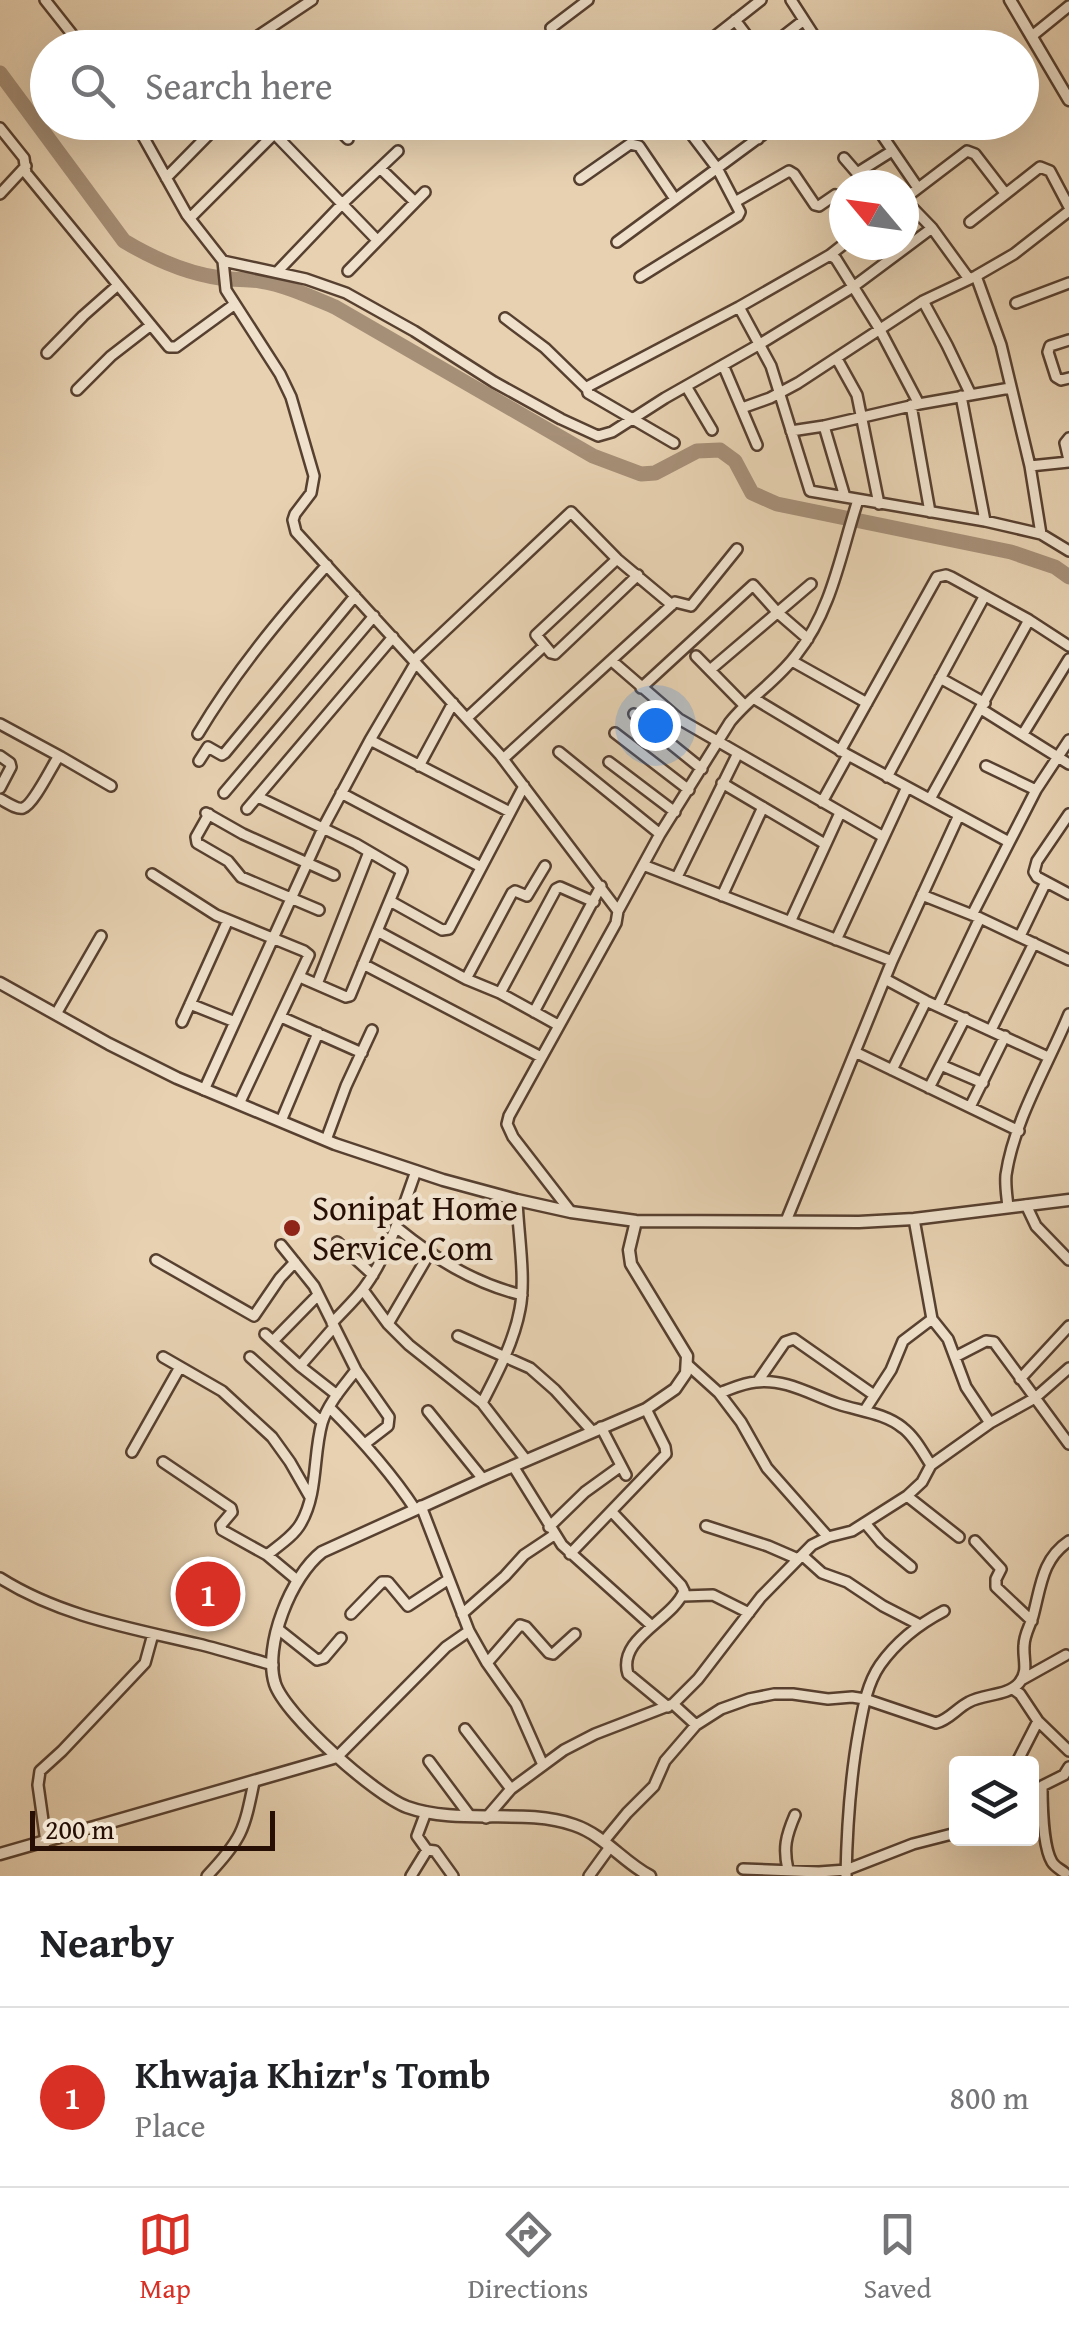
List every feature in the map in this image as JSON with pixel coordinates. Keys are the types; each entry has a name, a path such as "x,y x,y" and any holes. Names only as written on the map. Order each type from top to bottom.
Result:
{"street":[{"path":"45,0 69,30"},
{"path":"269,30 312,0"},
{"path":"551,28 588,0"},
{"path":"723,30 762,0"},
{"path":"791,0 810,30"},
{"path":"1010,0 1028,30"},
{"path":"1039,30 1069,6"},
{"path":"736,20 743,30"},
{"path":"791,30 804,20"},
{"path":"1039,48 1069,100"},
{"path":"0,128 24,158 26,174 166,344 174,348 235,304"},
{"path":"146,140 190,218 224,265 226,286 235,304 290,396 314,476 310,493 294,514 293,526 504,759 618,911"},
{"path":"166,178 203,140"},
{"path":"190,218 268,140"},
{"path":"280,140 377,240"},
{"path":"640,277 740,212 717,168 696,140"},
{"path":"616,242 755,140"},
{"path":"885,140 906,170"},
{"path":"580,179 635,144 675,199"},
{"path":"844,158 859,172 892,150"},
{"path":"919,187 968,151 975,154 1005,194"},
{"path":"277,272 398,152"},
{"path":"0,194 26,166"},
{"path":"742,408 780,393 879,328 1014,254 1069,209 1050,171 1043,167 1035,169 970,222"},
{"path":"380,168 416,202"},
{"path":"735,202 789,171 815,205 829,199"},
{"path":"348,271 425,192"},
{"path":"919,215 973,278 1001,345 1030,466 1041,534"},
{"path":"224,265 306,278 346,294 414,330 494,382 590,433 606,435 853,287 932,228"},
{"path":"586,388 829,257"},
{"path":"837,260 879,328 915,404 930,512"},
{"path":"1016,303 1069,283"},
{"path":"47,353 118,285"},
{"path":"923,302 947,345 966,395 984,521"},
{"path":"739,307 771,366 810,491 845,498 856,505 879,504 1041,534 1069,551"},
{"path":"505,318 545,348 588,393 674,443"},
{"path":"77,390 111,356 151,325"},
{"path":"1069,340 1050,346 1048,352 1056,377 1069,378"},
{"path":"837,359 855,390 879,504"},
{"path":"723,366 757,445"},
{"path":"686,386 712,430"},
{"path":"791,431 1010,388"},
{"path":"824,426 845,498"},
{"path":"1030,466 1069,461 1065,443 1069,438"},
{"path":"572,1212 513,1137 507,1124 509,1116 616,923 618,911 660,834 744,705 792,661 808,639 834,584 856,505"},
{"path":"204,1090 322,828 415,661 570,512 617,559 672,605"},
{"path":"504,759 672,605 677,601 691,606 737,549"},
{"path":"617,559 536,635 551,654 638,575"},
{"path":"198,734 259,642 327,564"},
{"path":"822,802 867,702 937,576 946,575 1069,646"},
{"path":"710,670 810,584"},
{"path":"641,688 751,586 808,639"},
{"path":"199,761 208,747 225,753 355,596"},
{"path":"887,776 984,596"},
{"path":"224,793 374,616"},
{"path":"930,798 1029,620"},
{"path":"247,810 393,637"},
{"path":"467,718 544,646"},
{"path":"696,656 744,705"},
{"path":"1023,734 1069,659"},
{"path":"612,661 678,719 882,836"},
{"path":"792,661 867,702"},
{"path":"940,678 1069,764"},
{"path":"753,698 844,753 1009,842"},
{"path":"420,766 453,703"},
{"path":"634,714 702,769"},
{"path":"0,724 110,786"},
{"path":"615,733 689,790"},
{"path":"370,740 510,812"},
{"path":"938,1006 1009,842 1036,790 1069,740"},
{"path":"559,752 660,834"},
{"path":"677,877 738,753"},
{"path":"0,756 11,767 0,788"},
{"path":"0,799 24,808 61,757"},
{"path":"609,762 674,812"},
{"path":"986,766 1036,790"},
{"path":"722,783 825,844"},
{"path":"390,901 446,930 524,786"},
{"path":"836,940 907,787"},
{"path":"341,793 481,867"},
{"path":"258,797 402,871 348,997 300,977"},
{"path":"722,896 764,806"},
{"path":"790,922 840,812"},
{"path":"319,910 241,877 228,861 195,839 207,813 243,834 334,875"},
{"path":"1069,814 1034,868 1035,875 1069,894"},
{"path":"786,1220 892,961 959,815"},
{"path":"317,984 370,852"},
{"path":"643,865 892,961"},
{"path":"466,979 512,893 527,896 546,866"},
{"path":"152,874 216,915 308,954 240,1104"},
{"path":"1020,936 1046,882"},
{"path":"534,1012 601,886"},
{"path":"500,993 556,889 594,902"},
{"path":"922,895 1069,960"},
{"path":"182,1022 228,920"},
{"path":"378,931 558,1025"},
{"path":"56,1014 101,936"},
{"path":"991,1030 1034,943"},
{"path":"363,964 540,1057"},
{"path":"885,979 1048,1056"},
{"path":"0,982 177,1078 281,1122 416,1172 572,1212 636,1221 859,1222 1069,1200"},
{"path":"892,1070 926,1001"},
{"path":"190,1004 235,1022"},
{"path":"1008,1207 1006,1174 1019,1130 1069,1014"},
{"path":"281,1017 362,1053"},
{"path":"928,1088 965,1018"},
{"path":"326,1140 372,1030"},
{"path":"281,1122 318,1033"},
{"path":"970,1107 1004,1036"},
{"path":"855,1052 1019,1130"},
{"path":"941,1065 983,1083"},
{"path":"300,1366 372,1275 396,1227 416,1172"},
{"path":"482,1403 505,1356 520,1312 517,1200"},
{"path":"1026,1205 1036,1226 1069,1260"},
{"path":"914,1219 932,1319 948,1340 966,1387 990,1422"},
{"path":"636,1221 631,1264 682,1346 688,1365 719,1393 767,1468 828,1537"},
{"path":"396,1227 430,1254 493,1288 522,1295"},
{"path":"337,1242 372,1275"},
{"path":"281,1245 318,1295 356,1370 390,1420 366,1443"},
{"path":"388,1324 430,1254"},
{"path":"156,1260 252,1316 294,1262"},
{"path":"363,1290 388,1324 482,1403 526,1460"},
{"path":"273,1342 318,1295"},
{"path":"865,1410 891,1370 903,1342 932,1319"},
{"path":"1020,1379 1069,1326"},
{"path":"265,1334 337,1395"},
{"path":"458,1336 538,1374 596,1429 624,1470 585,1492 552,1531 462,1614"},
{"path":"758,1381 785,1342 794,1339 874,1394"},
{"path":"955,1357 994,1342 1069,1444"},
{"path":"250,1357 322,1422"},
{"path":"163,1358 222,1391 272,1437 310,1497"},
{"path":"650,1876 583,1828 559,1821 426,1812 382,1795 337,1757 283,1699 272,1665 278,1629 296,1580 322,1552 646,1409 675,1388 688,1365"},
{"path":"132,1452 180,1367"},
{"path":"486,1818 511,1789 581,1740 671,1706 698,1679 761,1597 817,1542 847,1533 907,1496 922,1482 931,1465 990,1422 1035,1398 1069,1368"},
{"path":"266,1556 300,1527 310,1497 322,1422 356,1370"},
{"path":"719,1393 758,1381 793,1387 865,1410 902,1426 931,1465"},
{"path":"329,1408 366,1443 418,1507 469,1631 523,1716 543,1765"},
{"path":"570,1554 666,1454 646,1409"},
{"path":"428,1411 483,1478"},
{"path":"163,1462 231,1508 221,1528 296,1580"},
{"path":"514,1466 570,1554 652,1626"},
{"path":"907,1496 959,1537"},
{"path":"612,1512 682,1586 678,1604 632,1650 625,1670 696,1726"},
{"path":"865,1523 911,1567"},
{"path":"706,1526 800,1557 918,1624"},
{"path":"975,1541 1001,1569 996,1586 1032,1621"},
{"path":"589,1876 627,1813 654,1786 665,1761 696,1726 720,1710 774,1694 844,1697 865,1699 936,1723 976,1698 1013,1689 1026,1669 1025,1639 1048,1562 1069,1541"},
{"path":"0,1578 44,1602 116,1626 272,1665"},
{"path":"351,1614 382,1582 388,1582 408,1606 449,1579"},
{"path":"682,1596 713,1594 749,1613"},
{"path":"846,1873 852,1770 865,1699 880,1664 918,1624 944,1611"},
{"path":"487,1663 520,1625 526,1626 553,1654 575,1634"},
{"path":"278,1629 317,1660 324,1658 341,1638"},
{"path":"0,1854 337,1757 446,1647 469,1631"},
{"path":"46,1842 38,1785 40,1771 144,1663 154,1634"},
{"path":"1022,1678 1066,1655"},
{"path":"1013,1689 1069,1751"},
{"path":"1020,1756 1038,1721"},
{"path":"465,1729 511,1789"},
{"path":"428,1761 470,1816"},
{"path":"1065,1873 1050,1858 1042,1786 1069,1767"},
{"path":"207,1876 239,1840 254,1782"},
{"path":"426,1812 417,1836 427,1850 437,1853 453,1876"},
{"path":"788,1870 784,1842 795,1815"},
{"path":"742,1870 846,1873 913,1844 949,1835"},
{"path":"411,1876 427,1850"}],"waterway":[{"path":"0,73 30,114"},
{"path":"49,140 124,241 182,269 279,285 335,307 593,456 641,474 655,473 697,451 720,450 735,461 752,493 777,504 1011,552 1055,567 1069,577"}],"place":[{"name":"Sonipat Home Service.Com","path":"292,1228"},
{"name":"Khwaja Khizr's Tomb","path":"208,1594"}]}
